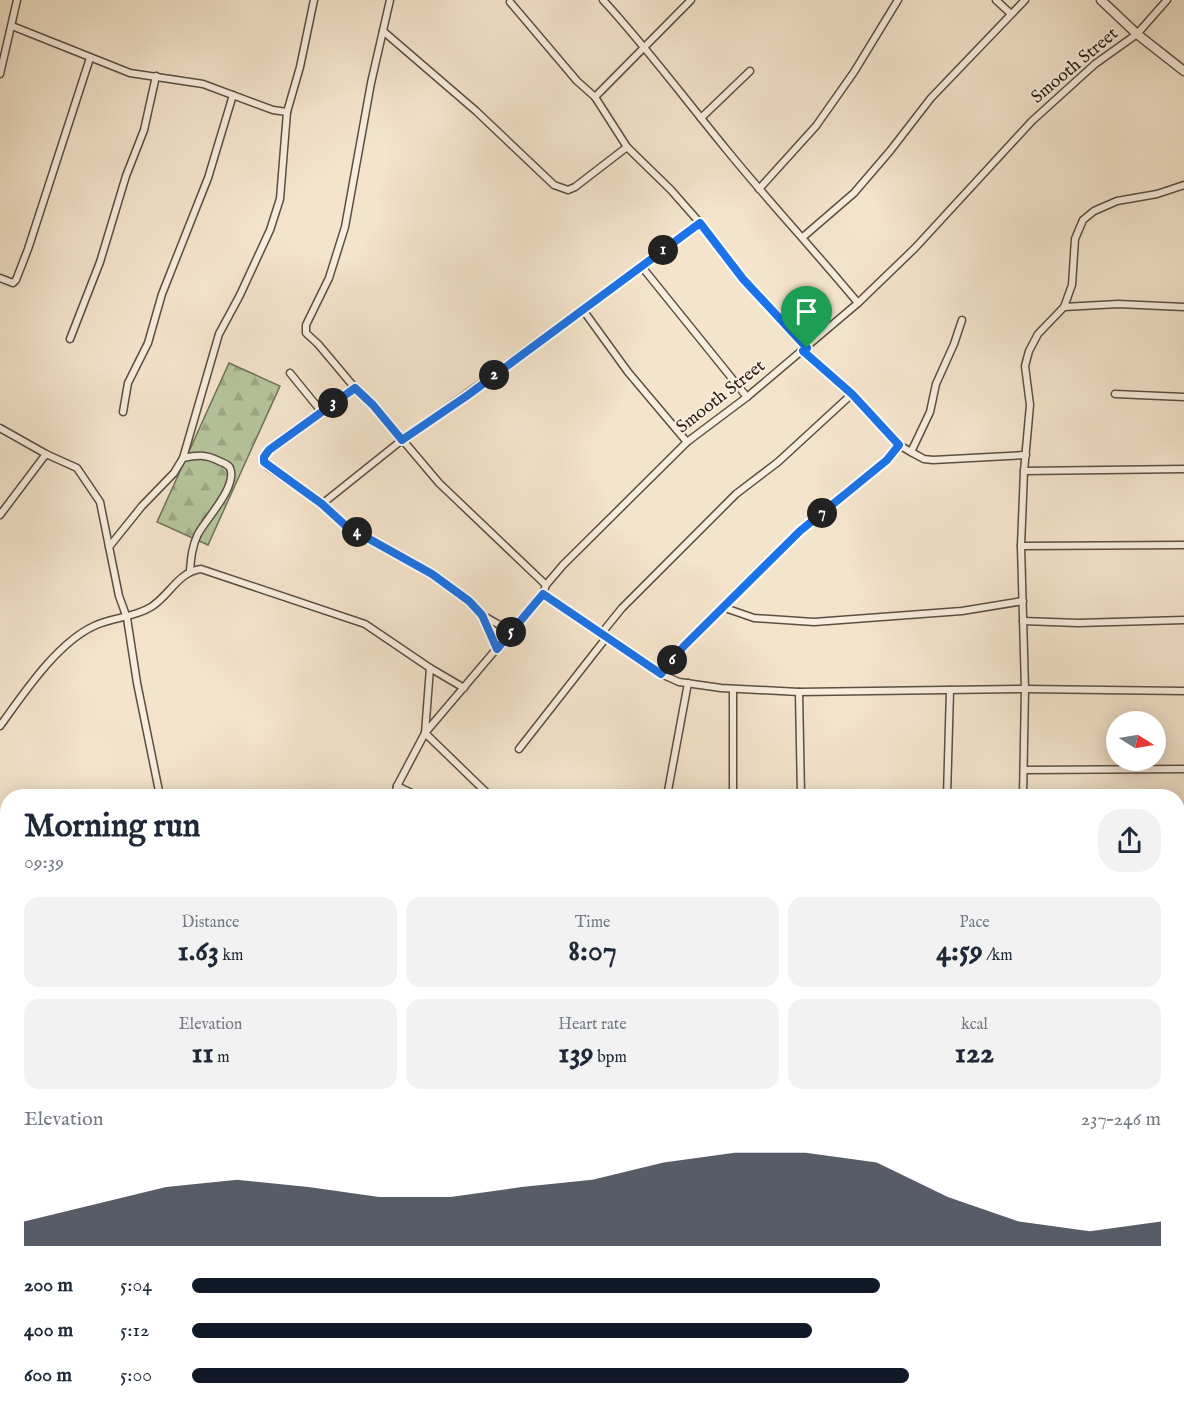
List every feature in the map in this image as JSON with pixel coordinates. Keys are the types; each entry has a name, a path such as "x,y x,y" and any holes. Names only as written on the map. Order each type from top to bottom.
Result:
{"street":[{"path":"0,71 17,0"},
{"path":"109,547 142,506 174,473 183,458 219,334 270,230 280,199 287,112 300,66 314,0"},
{"path":"390,0 371,82 345,227 329,278 306,325 306,333 373,405 439,483 546,585"},
{"path":"603,0 644,45 759,189 858,303"},
{"path":"594,97 691,0"},
{"path":"759,189 816,126 854,72 898,0"},
{"path":"996,0 1011,14"},
{"path":"803,237 854,192 890,151 931,98 1025,0"},
{"path":"1101,0 1137,34 1184,71"},
{"name":"Smooth Street","path":"396,789 425,733 512,632 563,565 687,442 805,350 858,303 915,248 1032,121 1095,64 1137,34 1167,0"},
{"path":"510,2 577,81 594,97 627,147 671,190 700,223 743,279 805,350 852,394 899,445 924,459 933,460 1026,455"},
{"path":"12,26 130,73 203,84 273,110 287,112"},
{"path":"382,31 476,111 554,185 562,189 568,190 575,187 627,147"},
{"path":"0,278 13,283 16,280 90,58"},
{"path":"701,118 750,71"},
{"path":"70,339 100,262 126,176 144,130 156,76"},
{"path":"123,412 128,383 148,343 162,294 212,166 233,95"},
{"path":"1023,789 1025,689 1022,546 1024,471 1030,405 1025,366 1029,351 1038,334 1064,307 1072,285 1075,239 1083,220 1094,211 1117,201 1157,194 1184,185"},
{"path":"322,504 402,440 700,223"},
{"path":"642,267 747,397"},
{"path":"1064,307 1118,304 1184,308"},
{"path":"583,310 628,372 687,442"},
{"path":"911,452 930,412 936,384 962,320"},
{"path":"290,373 321,411"},
{"path":"355,388 269,450 263,459 268,467 322,504 346,526 432,574 469,601 482,615 512,632"},
{"path":"519,749 630,600 736,494 778,462 852,394"},
{"path":"1115,394 1184,397"},
{"path":"0,428 46,454 77,468 100,502 119,596 127,618 137,683 159,789"},
{"path":"661,674 684,646 800,531 887,460 899,445"},
{"path":"0,515 46,454"},
{"path":"183,458 201,454 208,455 229,465 231,470 231,477 219,506 205,523 192,548 190,571"},
{"path":"1024,471 1184,469"},
{"path":"1022,546 1184,545"},
{"path":"0,726 40,674 72,638 98,624 127,618 152,606 190,571 201,568 252,587 271,591 355,619 464,688"},
{"path":"543,594 661,674 679,682 799,692 1025,689 1184,691"},
{"path":"724,608 754,618 814,622 962,611 1023,601"},
{"path":"482,615 497,649"},
{"path":"1023,621 1078,623 1184,620"},
{"path":"430,668 425,733 483,789"},
{"path":"668,789 688,683"},
{"path":"733,688 733,789"},
{"path":"947,789 950,690"},
{"path":"799,692 801,789"},
{"path":"1024,770 1184,769"},
{"path":"397,786 403,789"}],"green space":[{"path":"229,363 280,386 208,545 157,522"}],"route":[{"path":"700,223 743,279 807,348 803,351 852,394 899,445 887,460 800,531 684,646 661,674 543,594 497,649 490,638 482,615 469,601 432,574 346,526 301,488 268,467 263,459 269,450 355,388 373,405 402,440 468,395 700,223"}]}
